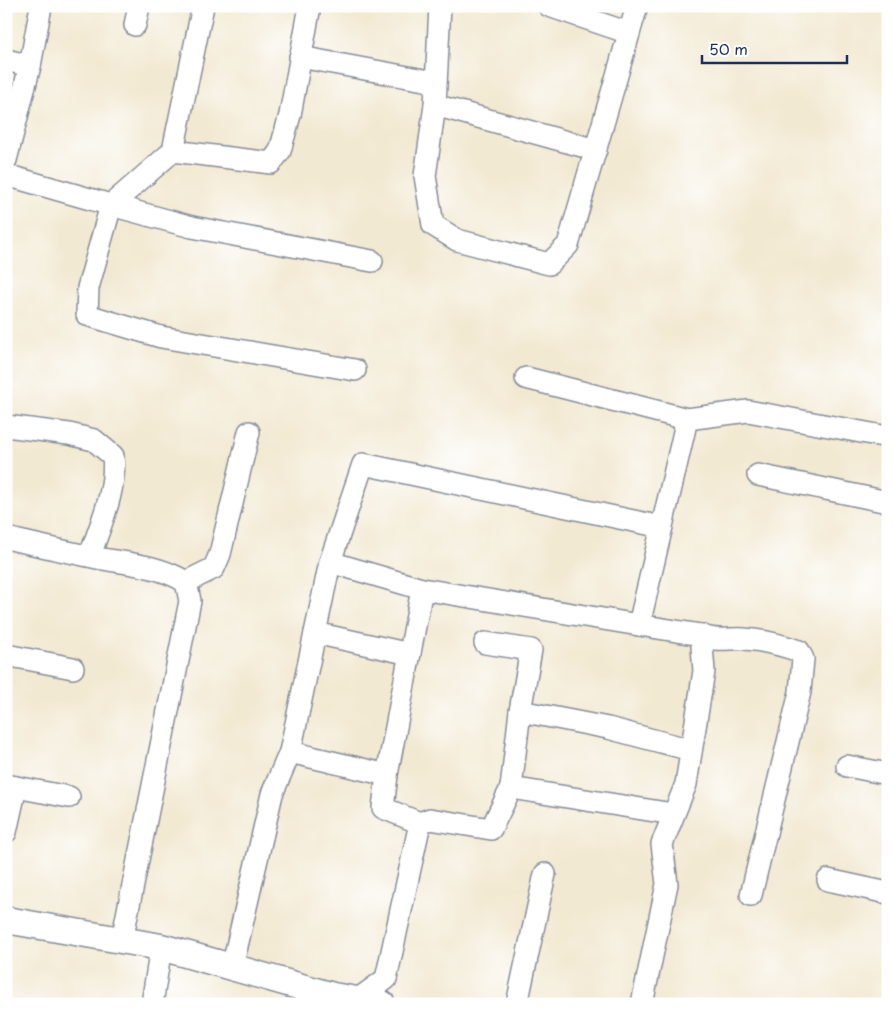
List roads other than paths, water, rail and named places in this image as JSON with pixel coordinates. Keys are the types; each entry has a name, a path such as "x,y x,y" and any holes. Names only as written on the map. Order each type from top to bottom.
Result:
{"street":[{"path":"6,160 30,66 41,6"},
{"path":"203,6 173,151 111,205 88,288 87,315 161,337 355,370"},
{"path":"173,151 271,162 280,150 285,132 310,6"},
{"path":"440,6 435,105 425,176 433,225 457,240 550,264 568,245 637,6"},
{"path":"549,6 629,33"},
{"path":"300,57 435,82"},
{"path":"6,60 30,66"},
{"path":"435,105 596,150"},
{"path":"6,176 192,227 372,261"},
{"path":"526,378 687,419 748,411 888,436"},
{"path":"639,626 687,419"},
{"path":"6,426 69,434 94,440 113,456 115,470 90,556"},
{"path":"186,582 214,568 220,554 249,432"},
{"path":"232,968 272,794 290,752 330,562 363,464 662,527"},
{"path":"758,474 888,502"},
{"path":"6,538 160,569 186,582"},
{"path":"330,562 422,589 701,635 708,639 745,639 780,644 799,651 803,659 800,692 751,895"},
{"path":"122,940 190,601 186,582"},
{"path":"422,589 387,775 383,808 420,823 430,819 491,829 511,788 520,711 531,650 485,643"},
{"path":"315,633 410,654"},
{"path":"642,1004 667,884 662,844 686,784 704,671 701,635"},
{"path":"6,655 73,668"},
{"path":"520,711 608,728 691,750"},
{"path":"290,752 387,775"},
{"path":"847,766 888,774"},
{"path":"6,832 11,786 69,797"},
{"path":"511,788 673,814"},
{"path":"6,920 161,947 332,996 365,1003 386,979 420,823"},
{"path":"517,1004 545,874"},
{"path":"828,880 888,892"},
{"path":"152,1004 161,947"}]}
